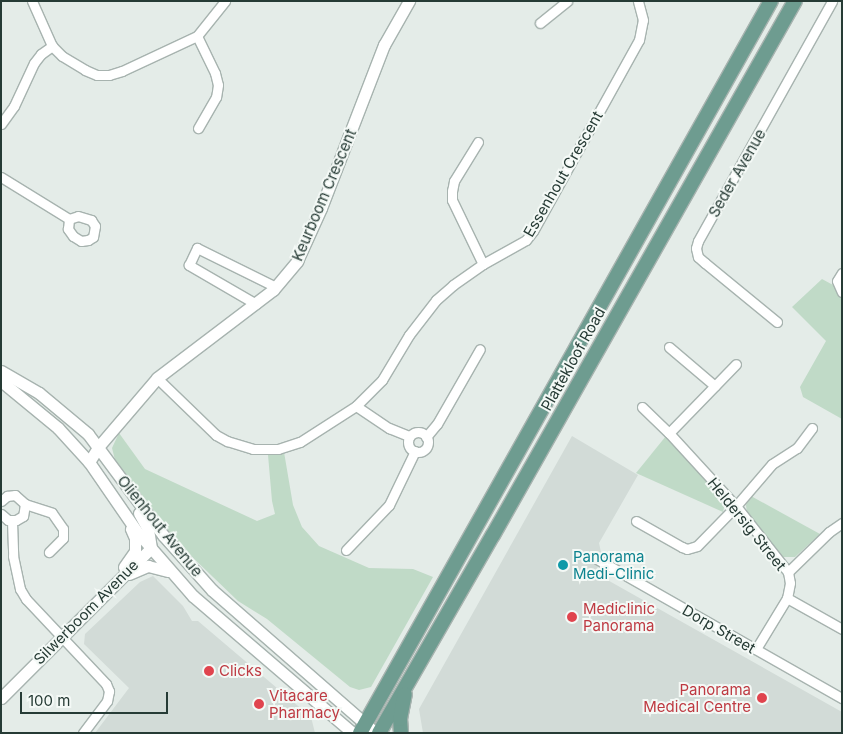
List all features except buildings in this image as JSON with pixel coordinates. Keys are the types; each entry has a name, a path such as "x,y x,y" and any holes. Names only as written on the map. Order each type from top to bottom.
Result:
{"main road":[{"name":"Plattekloof Road","path":"370,731 771,1"},
{"name":"Plattekloof Road","path":"370,731 407,684 494,535 795,1"},
{"path":"401,733 400,723 407,684"}],"street":[{"path":"32,1 52,46 62,56 85,70 109,75 122,72 197,36 226,1"},
{"name":"Keurboom Crescent","path":"88,462 98,446 157,378 256,304 276,287 297,261 307,241 384,44 409,1"},
{"path":"540,23 567,1"},
{"name":"Essenhout Crescent","path":"157,378 216,435 227,441 254,449 278,449 300,442 356,406 382,380 409,335 436,300 453,285 483,264 515,248 533,231 639,40 643,20 638,1"},
{"name":"Seder Avenue","path":"777,322 705,263 698,256 696,248 698,241 832,1"},
{"path":"197,36 215,74 218,85 216,97 198,128"},
{"path":"1,124 14,106 34,63 41,54 52,46"},
{"path":"478,142 454,181 452,200 483,264"},
{"path":"1,177 69,218"},
{"path":"256,304 189,265 197,248 276,287"},
{"path":"842,273 837,281 842,292"},
{"path":"669,347 715,386"},
{"path":"409,436 410,448 415,452 420,452 427,446 426,438 480,349"},
{"path":"669,433 736,364"},
{"name":"Olienhout Avenue","path":"1,371 39,393 67,414 98,446 184,560 212,590 370,731"},
{"name":"Olienhout Avenue","path":"1,381 58,428 88,462 121,510 170,571 221,621 353,733"},
{"path":"356,406 389,428 409,436 418,432 426,438"},
{"name":"Heldersig Street","path":"642,407 669,433 736,506 788,572 790,583 787,598 756,649"},
{"path":"636,521 682,547 692,548 701,543 772,464 797,448 812,428"},
{"path":"346,550 389,505 415,452"},
{"path":"128,487 148,529 150,548 167,550 184,560"},
{"path":"1,501 7,496 15,495 25,504 52,513 63,530 62,538 49,552"},
{"path":"12,521 23,516 25,504"},
{"path":"119,578 135,551 136,543 121,510"},
{"path":"1,514 12,521"},
{"path":"12,521 12,556 20,589 37,612 98,673 109,692 107,701 83,733"},
{"path":"788,572 842,523"},
{"name":"Silwerboom Avenue","path":"1,698 150,548"},
{"name":"Dorp Street","path":"597,559 842,698"},
{"path":"119,578 143,566 157,566 170,571"},
{"path":"787,598 842,629"}],"shaded area":[{"name":"Mediclinic Panorama","path":"572,436 638,475 599,543 602,557 595,573 842,712 842,733 423,733 419,709"},
{"path":"153,576 183,606 192,621 198,621 311,717 315,733 95,733 129,688 84,644 85,634 140,582"}],"green space":[{"path":"822,279 833,285 842,297 842,419 803,397 800,387 826,341 792,307"},
{"path":"119,433 145,469 257,521 275,514 268,455 284,452 293,505 302,527 319,546 369,568 413,569 433,577 371,687 359,690 350,687 267,619 238,601 188,553 168,531 115,460 112,448"},
{"path":"666,436 723,497 725,503 723,512 636,473"},
{"path":"751,496 820,534 795,557 783,557 747,514 746,505"}],"place":[{"name":"Panorama Medi-Clinic","path":"563,565"},
{"name":"Mediclinic Panorama","path":"572,617"},
{"name":"Clicks","path":"209,671"},
{"name":"Panorama Medical Centre","path":"762,698"},
{"name":"Vitacare Pharmacy","path":"259,704"}]}
